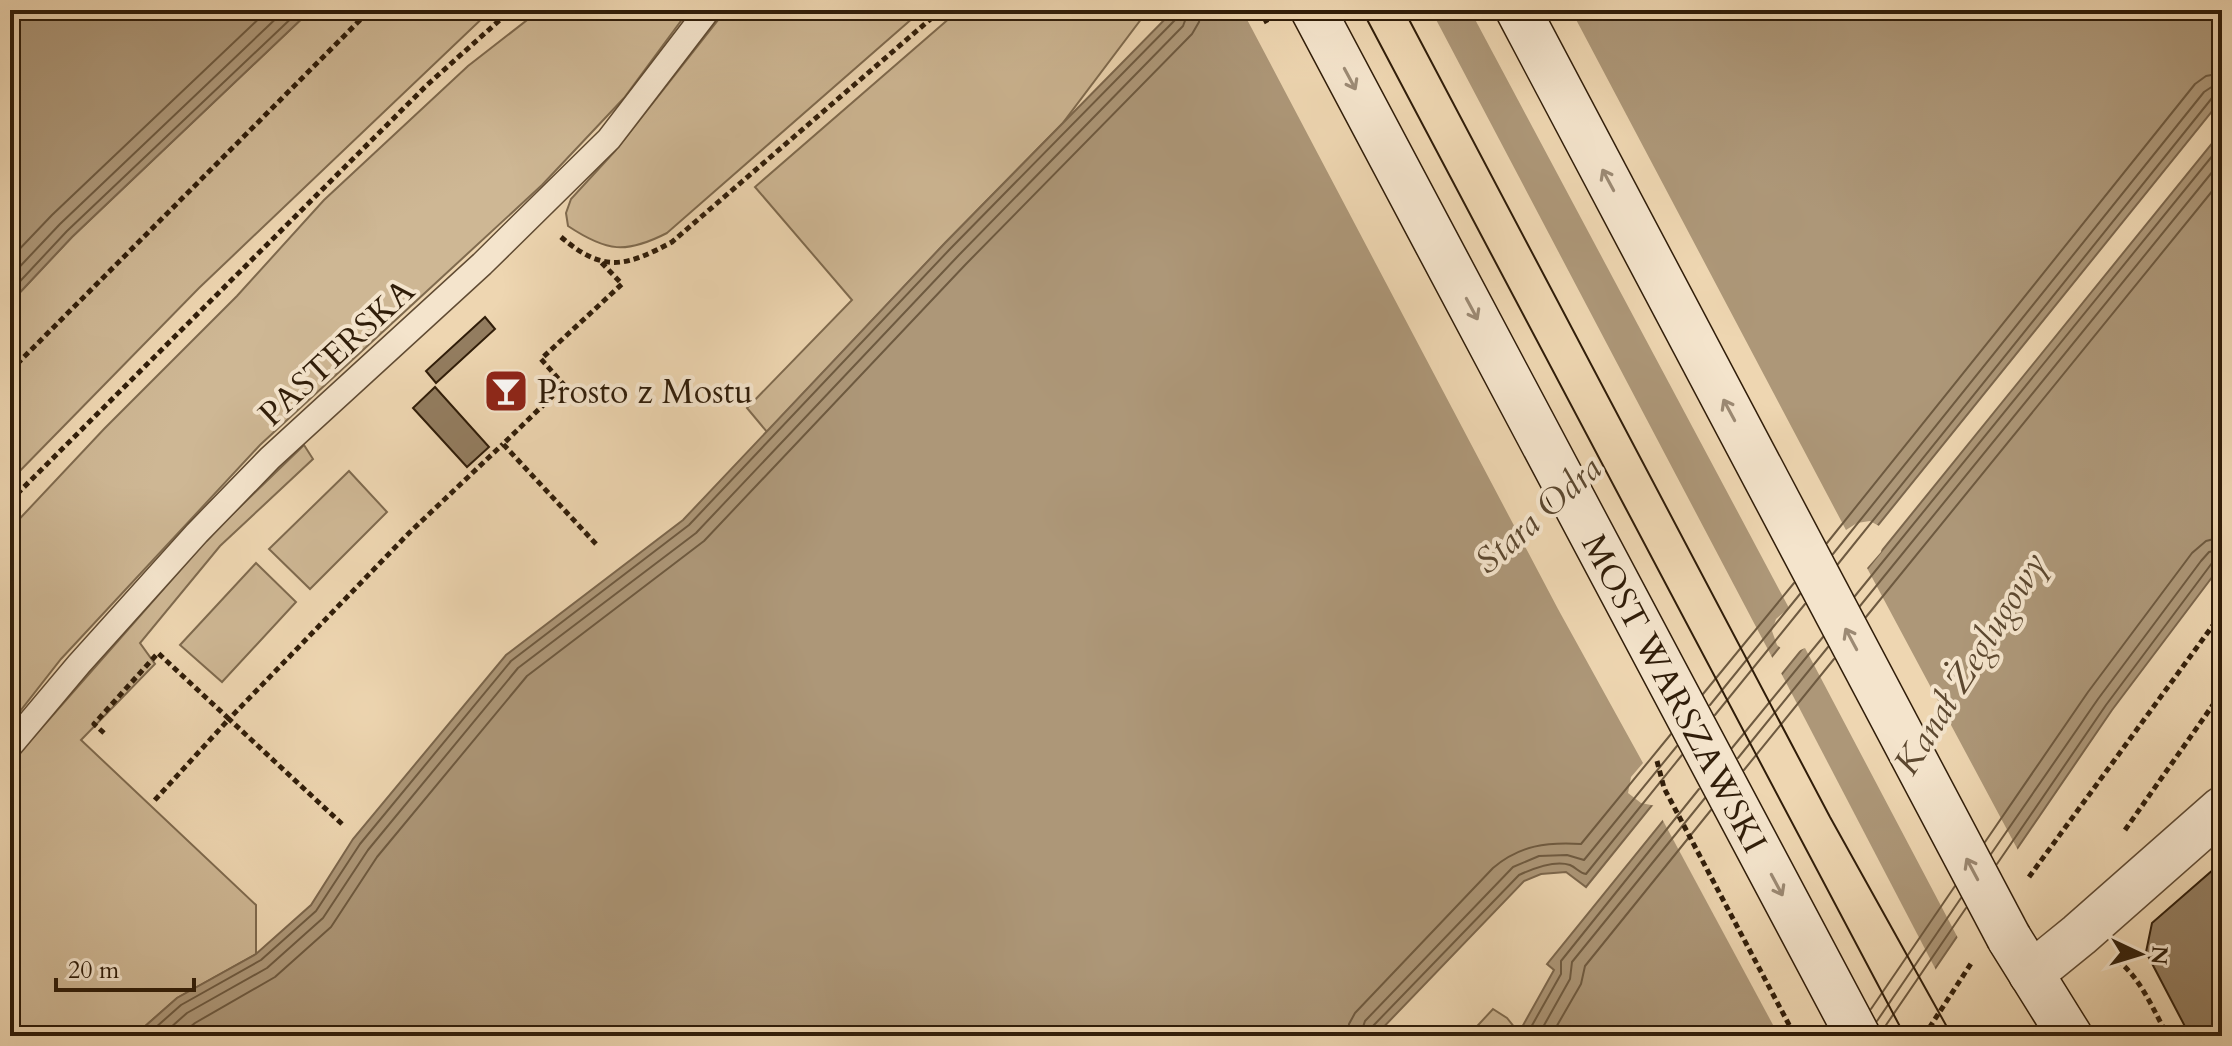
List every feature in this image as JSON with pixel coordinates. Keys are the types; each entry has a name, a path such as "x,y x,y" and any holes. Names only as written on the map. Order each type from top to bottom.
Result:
{"main road":[{"name":"MOST WARSZAWSKI","path":"1313,10 1858,1036"},
{"path":"1518,10 1993,947 2031,974 2070,1036"},
{"path":"2031,974 2222,809"}],"lane":[{"name":"PASTERSKA","path":"10,746 197,533 270,458 482,264 609,139 708,10"}],"path":[{"path":"10,371 370,10"},
{"path":"10,501 427,85 511,10"},
{"path":"534,212 570,245 598,259 618,263 635,261 672,242 941,10"},
{"path":"154,801 410,532 564,385 541,359 622,284 598,259"},
{"path":"503,444 596,544"},
{"path":"2028,879 2222,613"},
{"path":"104,733 94,724 158,653 342,824"},
{"path":"2123,833 2222,692"},
{"path":"2079,935 2125,966 2168,1036"},
{"path":"1924,1036 1993,947"}],"shaded area":[{"path":"311,10 491,10 199,288 10,481 10,303 72,237"},
{"path":"540,10 689,10 624,98 542,185 260,445 61,659 10,724 10,529 104,429 237,296 324,200 468,66"},
{"path":"726,10 922,10 667,233 640,244 617,247 594,241 568,226 566,213 571,199 615,151"},
{"path":"959,10 1148,10 1062,124 767,432 747,408 852,300 755,187"},
{"path":"304,445 313,459 220,546 140,643 155,664 81,740 256,905 256,954 177,998 134,1036 10,1036 10,764 211,535"},
{"path":"349,471 387,512 310,589 269,549"},
{"path":"256,563 296,602 222,682 180,645"},
{"path":"1493,1009 1507,1018 1519,1033 1517,1036 1468,1036"}],"water":[{"path":"28,10 311,10 72,237 10,303 10,27"},
{"name":"Stara Odra","path":"1174,10 2222,10 2222,99 1586,887 1566,872 1541,874 1524,881 1375,1036 134,1036 177,998 256,954 311,905 353,839 506,655 683,520 945,243"},
{"name":"Kanał Żeglugowy","path":"2222,131 2222,564 2112,710 1889,1036 1517,1036 1554,970 1547,964"}],"pier":[{"path":"1242,10 1431,10 1774,661 1656,806 1641,803 1628,793 1631,777 1643,763 1558,609"},
{"path":"1470,10 1571,10 1846,530 1857,523 1870,521 1881,530 1783,650 1777,645 1772,631 1776,619 1789,608"},
{"path":"1882,545 1881,552 1867,568 2019,852 1959,940 1805,648 1796,652"},
{"path":"1780,671 1937,972 1894,1036 1779,1036 1661,817"}],"building":[{"path":"485,317 495,329 436,383 426,371"},
{"path":"435,387 489,447 467,467 413,408"},
{"path":"2222,862 2222,1036 2190,1036 2146,952 2152,923"}],"tram line":[{"path":"1362,10 1905,1036"},
{"path":"1404,10 1830,817 1952,1036"}],"place":[{"name":"Prosto z Mostu","path":"506,391"}]}
